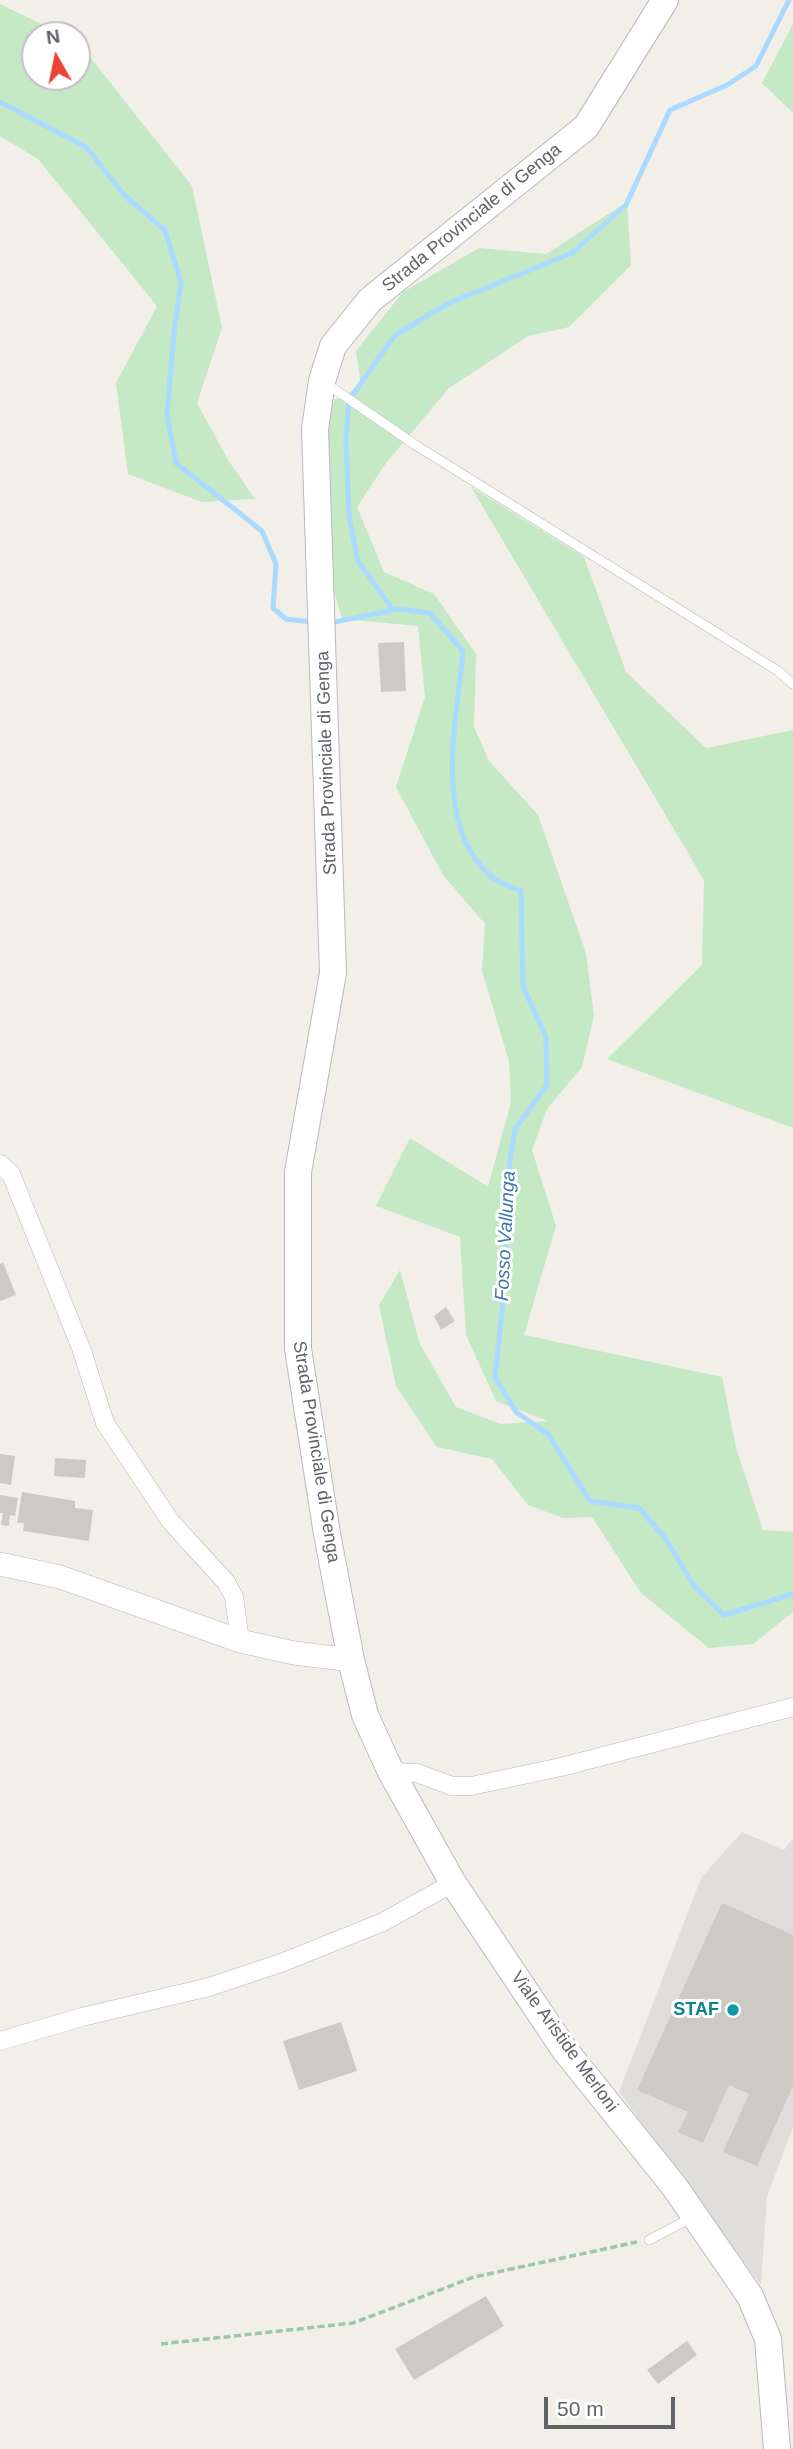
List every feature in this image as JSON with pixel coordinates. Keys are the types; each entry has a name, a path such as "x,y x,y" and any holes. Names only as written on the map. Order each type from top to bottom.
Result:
{"main road":[{"name":"Strada Provinciale di Genga","path":"351,1660 327,1534 298,1349 298,1172 333,973 316,429 322,381 333,346 370,300 586,127 665,0"},
{"name":"Viale Aristide Merloni","path":"351,1660 365,1715 391,1772 453,1883 564,2049 674,2186 750,2296 768,2339 777,2449"}],"street":[{"path":"0,1164 11,1174 71,1323 104,1423 171,1522 226,1582 234,1597 240,1641"},
{"path":"0,1564 60,1577 240,1641 294,1653 351,1660"},
{"path":"391,1772 417,1773 452,1786 471,1786 561,1767 793,1707"},
{"path":"0,2041 82,2017 209,1987 281,1964 383,1922 453,1883"}],"lane":[{"path":"322,381 356,406 779,671 793,684"},
{"path":"649,2240 695,2216"}],"path":[{"path":"161,2344 353,2323 474,2277 649,2240"}],"shaded area":[{"path":"742,1832 784,1850 793,1838 793,2127 767,2197 761,2285 619,2092 701,1878"}],"green space":[{"path":"0,4 35,21 21,21 21,91 91,91 91,58 192,186 222,328 197,403 228,460 255,499 202,502 128,474 116,383 157,306 38,159 0,136"},
{"path":"793,24 793,113 762,83"},
{"path":"627,202 631,265 569,327 528,336 449,388 386,463 357,507 384,572 434,594 476,654 474,727 489,761 538,815 586,953 594,1016 582,1067 547,1109 532,1150 556,1226 524,1335 722,1377 736,1448 763,1530 793,1532 793,1612 753,1644 709,1648 641,1593 592,1517 563,1518 528,1505 492,1459 437,1447 396,1386 379,1305 400,1270 420,1344 456,1407 501,1424 548,1421 496,1401 466,1335 460,1237 376,1206 410,1138 488,1187 511,1102 509,1061 482,971 485,924 443,875 396,787 425,697 418,626 342,619 325,559 321,422 335,400 361,386 356,351 403,292 479,248 546,254"},
{"path":"471,487 584,557 626,672 706,748 793,730 793,1128 607,1059 702,965 704,880"}],"building":[{"path":"404,642 406,691 381,692 378,643"},
{"path":"3,1262 16,1295 0,1301 0,1264"},
{"path":"446,1307 455,1321 441,1330 434,1316"},
{"path":"0,1454 15,1456 11,1485 0,1483"},
{"path":"55,1458 86,1460 85,1478 54,1476"},
{"path":"22,1492 75,1501 75,1508 93,1510 89,1541 23,1531 24,1523 17,1523"},
{"path":"0,1495 18,1498 15,1516 10,1515 9,1526 1,1525 3,1513 0,1513"},
{"name":"STAF","path":"722,1903 793,1935 793,2086 757,2166 723,2152 749,2094 729,2085 703,2143 678,2132 688,2112 637,2090"},
{"path":"341,2022 357,2071 299,2090 283,2041"},
{"path":"486,2296 504,2326 414,2380 395,2349"},
{"path":"687,2341 697,2355 658,2384 647,2370"}],"waterway":[{"path":"393,610 358,561 349,516 346,439 349,400 395,335 447,304 572,253 626,205 670,110 727,85 756,66 789,0"},
{"name":"Fosso Vallunga","path":"0,102 86,147 125,196 165,230 181,283 167,415 176,463 262,531 276,564 273,608 286,619 313,622"},
{"name":"Fosso Vallunga","path":"330,623 398,609 430,613 463,651 452,770 454,801 461,830 473,855 492,877 521,891 523,986 546,1037 547,1085 515,1129 505,1194 506,1273 495,1377 516,1412 548,1434 590,1501 639,1508 665,1538 694,1586 724,1615 793,1594"}],"place":[{"name":"STAF","path":"733,2010"}]}
